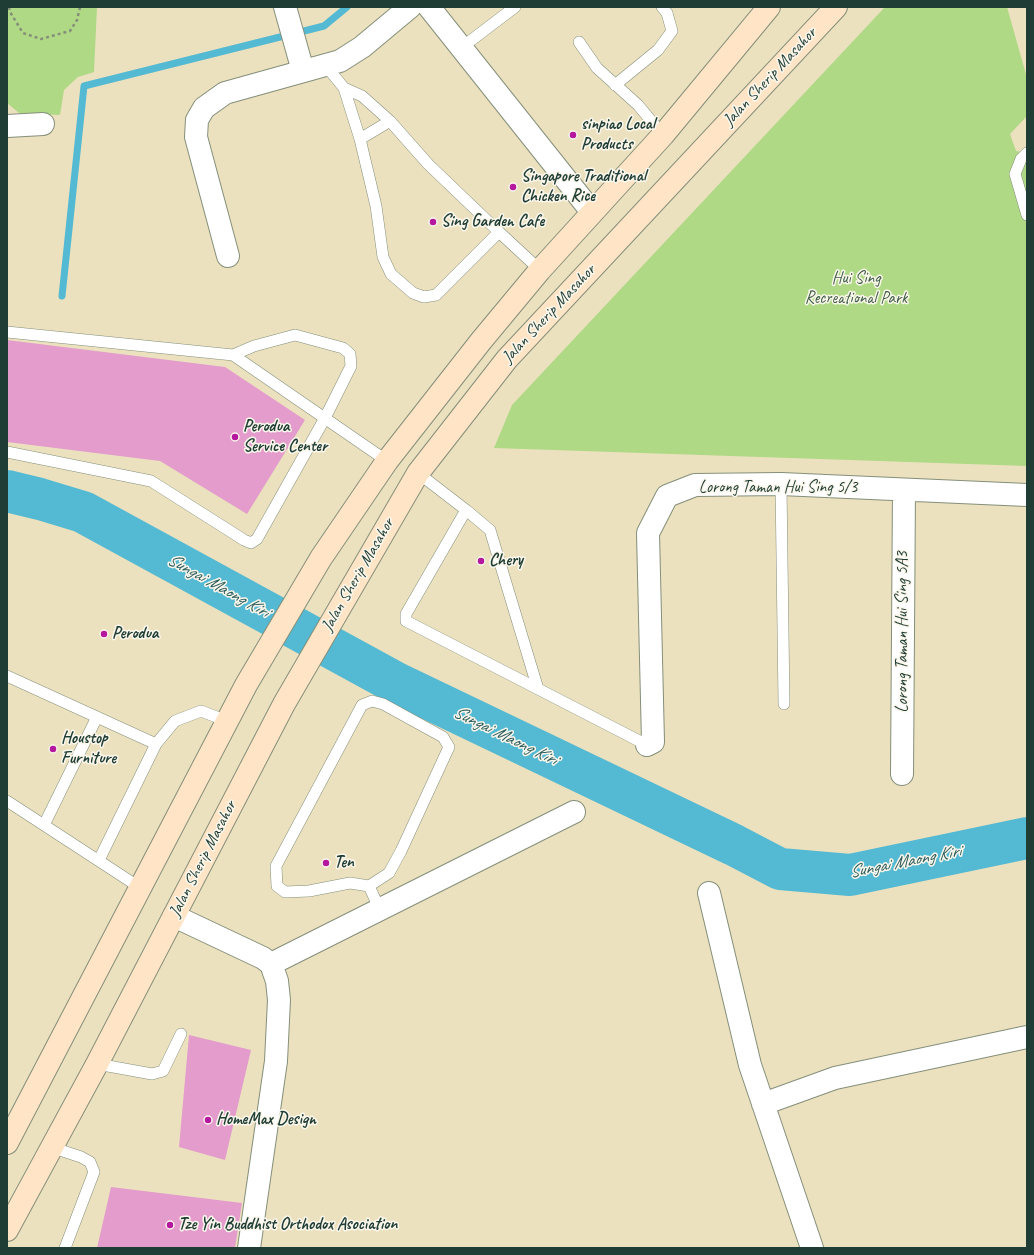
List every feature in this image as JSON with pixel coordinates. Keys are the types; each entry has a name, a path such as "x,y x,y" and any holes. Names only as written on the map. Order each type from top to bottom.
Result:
{"main road":[{"name":"Jalan Sherip Masahor","path":"7,1230 97,1064 284,704 418,473 507,359 836,7"},
{"name":"Jalan Sherip Masahor","path":"7,1143 139,887 246,685 322,558 387,461 481,341 540,270 663,135 763,9"}],"street":[{"path":"228,256 196,137 197,120 204,108 225,93 302,65 326,66 340,61 362,47 410,7"},
{"path":"429,7 592,212"},
{"path":"286,11 302,65"},
{"path":"7,126 43,124"},
{"name":"Lorong Taman Hui Sing 5/3","path":"646,745 653,742 648,533 667,496 695,485 781,484 1027,495"},
{"name":"Lorong Taman Hui Sing 5A3","path":"902,774 904,490"},
{"path":"272,964 574,812"},
{"path":"709,893 750,1065 812,1248"},
{"path":"174,916 263,958 272,964 277,982 279,1000 276,1062 249,1248"},
{"path":"763,1104 835,1078 1027,1037"}],"lane":[{"path":"461,48 515,7"},
{"path":"615,85 658,50 672,31 667,13 662,7"},
{"path":"578,42 597,68 638,105 663,135"},
{"path":"326,66 344,88 360,139 376,206 383,257 391,274 413,293 424,297 436,295 499,232"},
{"path":"344,88 362,96 390,121 428,164 540,270"},
{"path":"360,139 390,121"},
{"path":"1027,153 1022,159 1015,174 1027,215"},
{"path":"7,332 233,355 387,461"},
{"path":"7,452 151,481 244,540 252,543 257,539 325,418 351,366 350,354 343,348 295,335 254,346 233,355"},
{"path":"418,473 490,530 538,689"},
{"path":"781,484 784,704"},
{"path":"466,510 406,614 406,621 646,745"},
{"path":"7,676 156,744"},
{"path":"372,701 383,704 438,734 444,738 449,747 401,851 389,873 369,886 350,883 309,890 285,892 277,886 276,866 362,705 372,701"},
{"path":"99,860 156,744 175,721 201,711 227,721"},
{"path":"44,825 97,717"},
{"path":"7,801 139,887"},
{"path":"369,886 380,910"},
{"path":"97,1064 152,1074 163,1071 181,1034"},
{"path":"51,1147 90,1162 94,1172 65,1248"}],"path":[{"path":"9,7 10,12 23,33 41,39 70,31 77,20 80,7"}],"green space":[{"path":"7,7 97,7 94,72 78,77 64,90 60,115 19,113 7,103"},
{"name":"Hui Sing Recreational Park","path":"885,7 1007,7 1027,78 1027,116 1010,134 1016,151 1027,153 1027,466 494,448 512,405"}],"building":[{"path":"7,340 225,367 305,420 247,514 160,461 7,442"},
{"name":"HomeMax Design","path":"189,1035 251,1050 225,1160 179,1147"},
{"name":"Tze Yin Buddhist Orthodox Asociation","path":"111,1187 242,1203 235,1248 97,1248"}],"waterway":[{"path":"62,296 84,86 324,26 347,7"},
{"name":"Sungai Maong Kiri","path":"7,491 83,512 396,683 734,845 780,869 850,875 1027,838"}],"place":[{"name":"sinpiao Local Products","path":"573,135"},
{"name":"Singapore Traditional Chicken Rice","path":"513,187"},
{"name":"Sing Garden Cafe","path":"433,222"},
{"name":"Perodua Service Center","path":"235,437"},
{"name":"Chery","path":"481,561"},
{"name":"Perodua","path":"104,634"},
{"name":"Houstop Furniture","path":"53,749"},
{"name":"Ten","path":"326,863"},
{"name":"HomeMax Design","path":"208,1120"},
{"name":"Tze Yin Buddhist Orthodox Asociation","path":"170,1225"}]}
